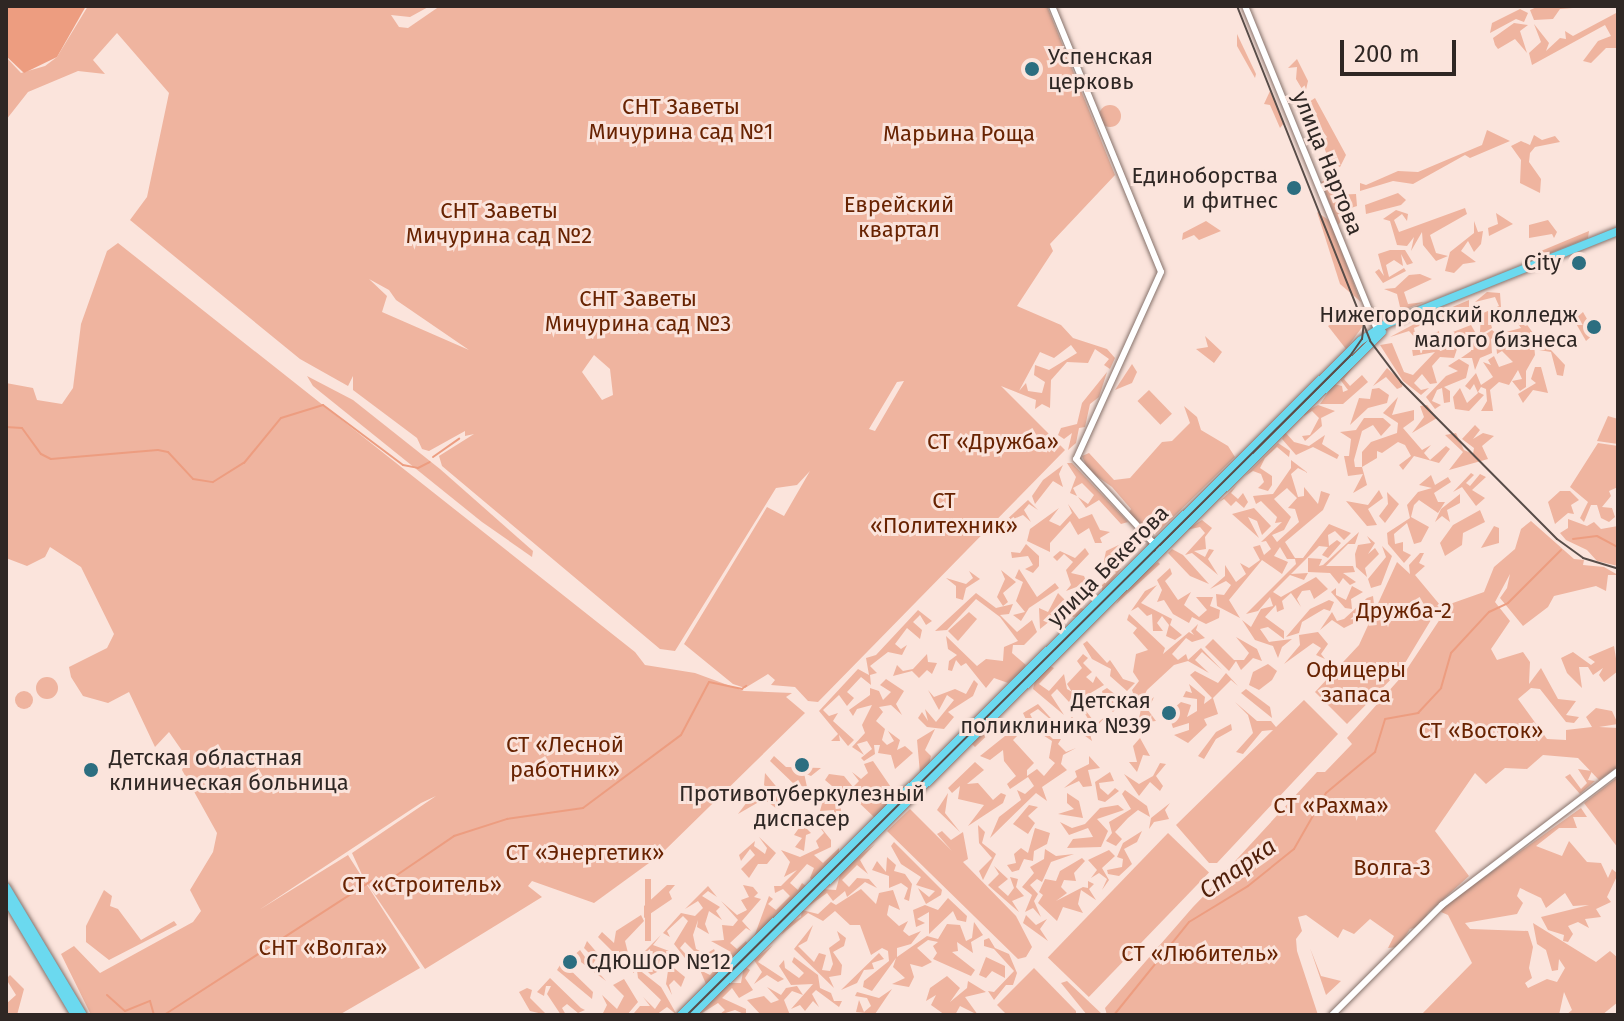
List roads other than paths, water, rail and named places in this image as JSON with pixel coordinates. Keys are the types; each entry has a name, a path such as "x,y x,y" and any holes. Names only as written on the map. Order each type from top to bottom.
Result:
{"main road":[{"name":"улица Бекетова","path":"686,1014 1378,332 1618,234"},
{"path":"6,887 83,1015"},
{"path":"6,899 75,1015"}],"street":[{"path":"1052,6 1159,261 1160,277 1078,446 1079,466 1158,547"},
{"name":"улица Нартова","path":"1245,6 1378,332"},
{"path":"1332,1015 1442,905 1618,771"}],"waterway":[{"path":"6,427 22,428 41,454 51,459 158,450 168,452 193,479 213,482 244,463 281,418 323,405 403,465 418,468 430,462"},
{"path":"433,457 459,439"},
{"name":"Старка","path":"1573,539 1597,536 1618,547"},
{"name":"Старка","path":"1114,1015 1189,922 1248,886 1294,849 1326,793 1375,752 1385,719 1418,713 1441,688 1451,653 1489,612 1508,603 1561,550"},
{"path":"164,1015 371,881 394,877 454,836 507,819 583,808 681,735 709,682 742,689"},
{"path":"107,995 125,1011 150,1001 154,1015"}],"tram line":[{"path":"1237,6 1370,341 1401,382 1557,539 1583,558 1618,569"},
{"path":"687,1015 1350,356 1362,339 1364,323"}],"place":[{"name":"Успенская церковь","path":"1032,69"},
{"name":"Единоборства и фитнес","path":"1294,188"},
{"name":"City","path":"1579,263"},
{"name":"Нижегородский колледж малого бизнеса","path":"1594,327"},
{"name":"Детская поликлиника №39","path":"1169,713"},
{"name":"Противотуберкулезный диспасер","path":"802,765"},
{"name":"Детская областная клиническая больница","path":"91,770"},
{"name":"СДЮШОР №12","path":"570,962"}],"park label":[{"name":"СНТ Заветы Мичурина сад №1","path":"681,118"},
{"name":"Марьина Роща","path":"959,134"},
{"name":"Еврейский квартал","path":"899,216"},
{"name":"СНТ Заветы Мичурина сад №2","path":"499,222"},
{"name":"СНТ Заветы Мичурина сад №3","path":"638,310"},
{"name":"СТ «Дружба»","path":"993,442"},
{"name":"СТ «Политехник»","path":"944,512"},
{"name":"Дружба-2","path":"1404,611"},
{"name":"Офицеры запаса","path":"1356,682"},
{"name":"СТ «Восток»","path":"1481,731"},
{"name":"СТ «Лесной работник»","path":"565,756"},
{"name":"СТ «Рахма»","path":"1331,806"},
{"name":"СТ «Энергетик»","path":"585,853"},
{"name":"Волга-3","path":"1392,868"},
{"name":"СТ «Строитель»","path":"422,885"},
{"name":"СНТ «Волга»","path":"323,948"},
{"name":"СТ «Любитель»","path":"1200,954"}]}
